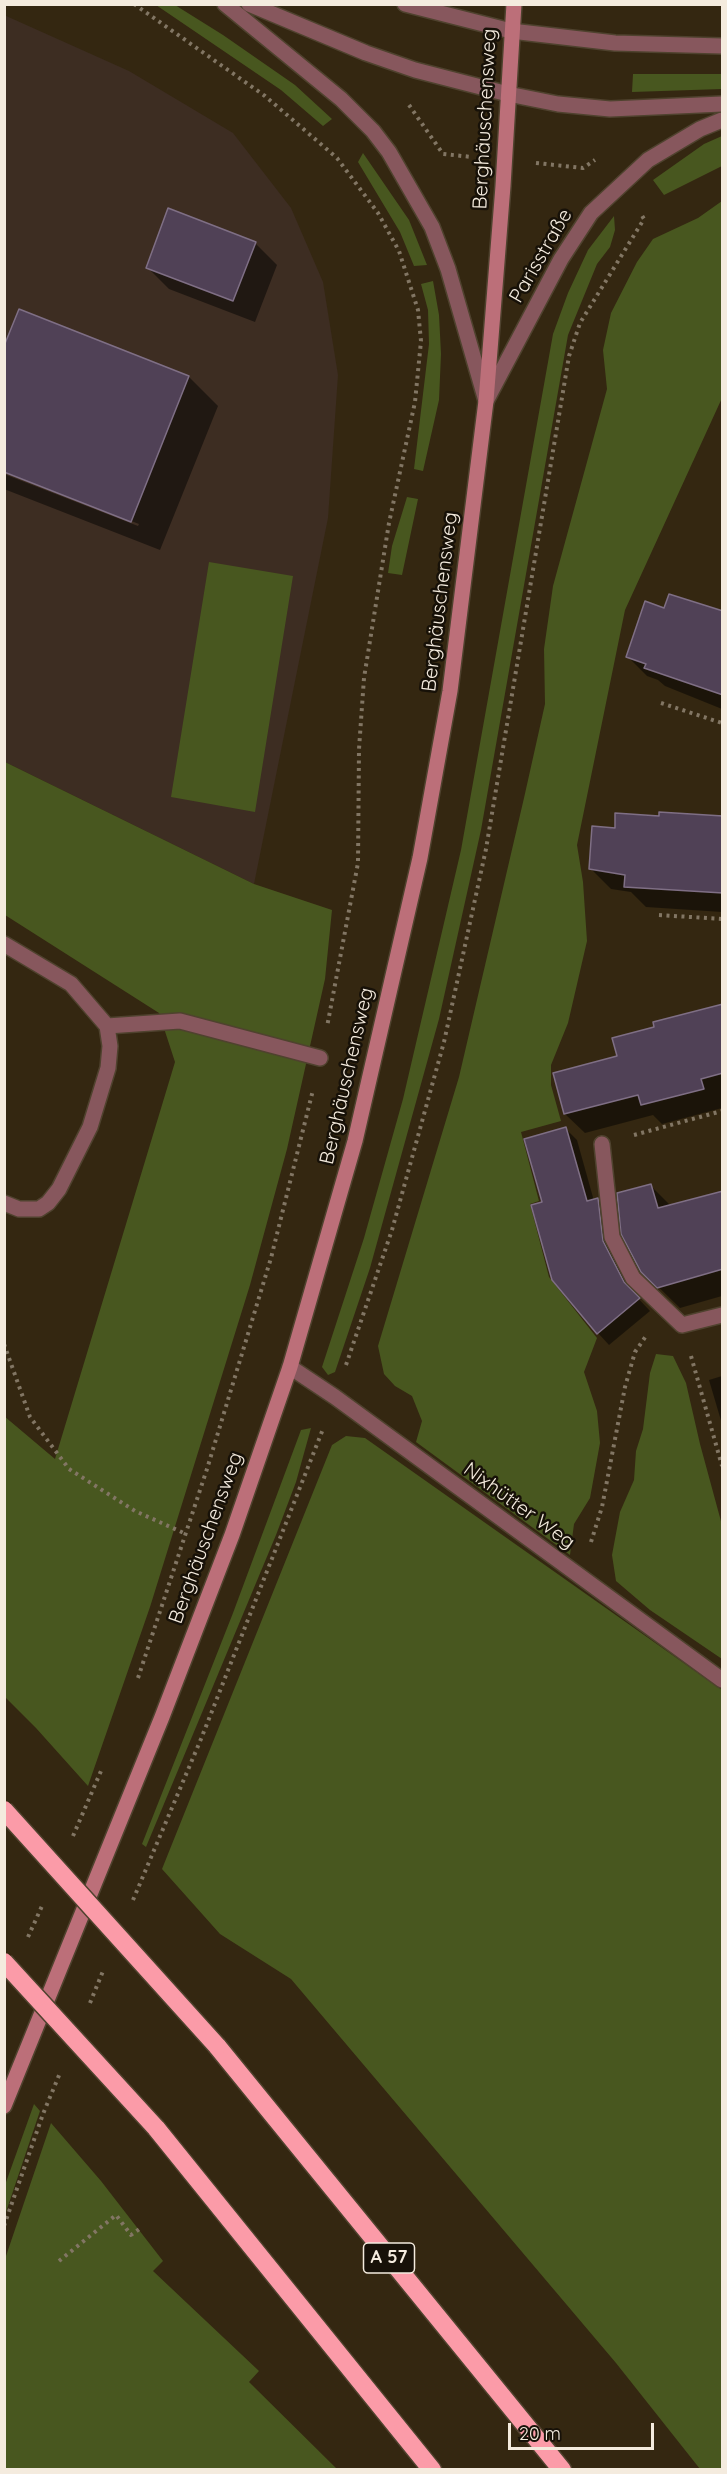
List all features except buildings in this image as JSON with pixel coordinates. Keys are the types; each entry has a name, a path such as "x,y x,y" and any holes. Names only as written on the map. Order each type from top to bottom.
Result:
{"highway":[{"name":"A 57","path":"4,1810 217,2046 562,2469"},
{"path":"4,1962 156,2128 432,2469"}],"main road":[{"name":"Berghäuschensweg","path":"4,2106 162,1717 232,1535 290,1367 355,1141 420,858 450,691 486,401 503,186 514,4"}],"street":[{"path":"225,4 341,99 389,152 432,227 448,269 486,401"},
{"path":"249,4 375,57 462,83 558,104 610,109 723,104"},
{"path":"405,4 512,31 615,43 723,46"},
{"name":"Parisstraße","path":"486,401 561,259 591,213 648,160 693,133 723,120"},
{"path":"4,944 71,984 107,1026 110,1046 108,1068 90,1127 59,1190 48,1203 39,1209 19,1209 4,1203"},
{"path":"107,1026 180,1021 320,1058"},
{"path":"602,1144 612,1237 633,1278 682,1325 723,1315"},
{"name":"Nixhütter Weg","path":"290,1367 335,1397 723,1680"}],"path":[{"path":"134,4 265,96 337,158 378,213 394,242 418,310 421,342 415,402 389,524 364,678 359,749 358,863 337,986 271,1258 186,1534 135,1687"},
{"path":"661,703 723,723"},
{"path":"659,915 723,920"},
{"path":"602,1144 723,1111"},
{"path":"586,1581 592,1536 602,1507 625,1387 635,1352 647,1335 682,1325 723,1466"},
{"path":"4,1344 30,1417 69,1469 135,1511 186,1534"},
{"path":"71,1840 104,1764"},
{"path":"23,1948 42,1905"},
{"path":"59,2261 116,2215 131,2235 142,2227"}],"shaded area":[{"path":"4,15 129,71 233,133 291,208 323,282 338,375 328,518 254,884 5,762"}],"green space":[{"path":"156,5 175,5 223,35 295,85 332,119 323,126 281,90"},
{"path":"633,74 722,74 722,89 632,92"},
{"path":"722,136 722,166 664,195 653,180 704,144"},
{"path":"363,153 409,220 427,265 414,266 400,232 358,162"},
{"path":"722,201 722,398 625,610 577,845 583,882 587,941 568,1023 551,1065 551,1085 561,1121 521,1132 539,1201 530,1204 549,1277 597,1338 584,1372 597,1411 600,1443 590,1498 574,1524 570,1555 416,1442 422,1421 412,1396 395,1386 384,1374 378,1346 459,1077 524,798 545,704 544,649 553,586 607,389 603,350 611,313 637,262 653,239 698,218"},
{"path":"614,216 615,230 610,247 597,264 568,335 481,830 439,1019 370,1268 335,1372 328,1375 322,1367 364,1238 403,1099 461,850 553,334 568,293 588,250"},
{"path":"433,281 439,315 441,354 439,400 423,471 414,469 429,344 428,310 421,284"},
{"path":"407,497 418,499 402,575 388,573 392,546"},
{"path":"209,562 293,576 255,812 171,797"},
{"path":"5,762 254,884 332,910 325,979 287,1149 250,1285 150,1607 88,1786 5,1697 4,1416 55,1459 175,1062 159,1013 5,915"},
{"path":"656,1354 673,1356 686,1383 722,1525 722,1659 650,1610 616,1581 612,1555 620,1512 634,1480 636,1451 643,1429 650,1373"},
{"path":"311,1428 296,1482 276,1535 146,1847 142,1844 233,1613 301,1430"},
{"path":"346,1436 365,1438 722,1690 722,2469 700,2469 616,2363 291,1979 220,1934 162,1869 332,1445"},
{"path":"34,2104 40,2111 5,2215 5,2185"},
{"path":"51,2123 101,2181 163,2261 153,2271 259,2371 249,2382 337,2469 5,2469 5,2259"}]}
